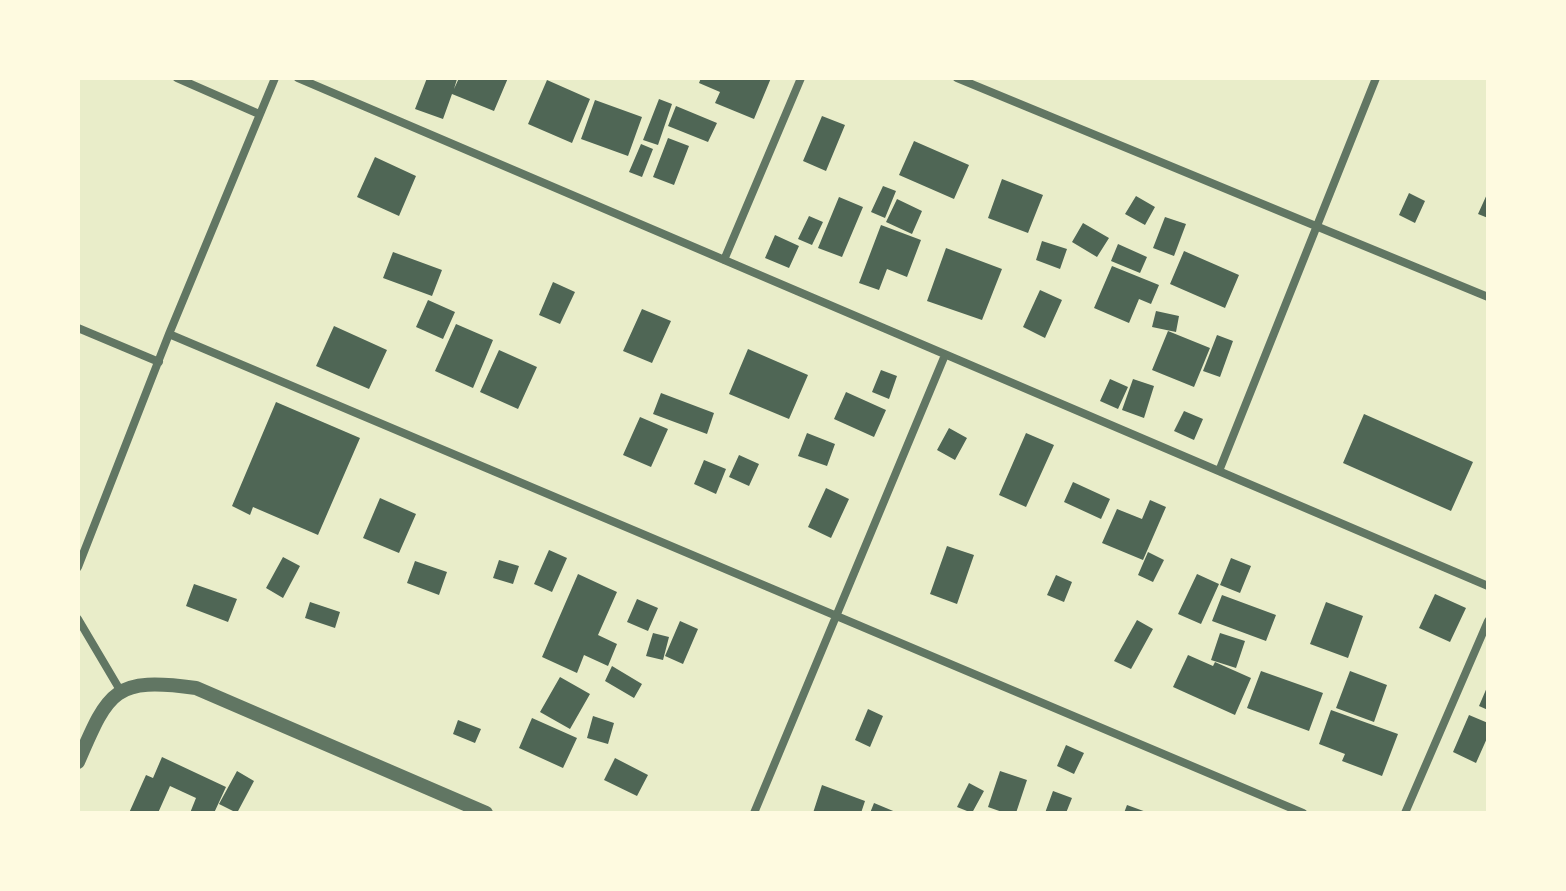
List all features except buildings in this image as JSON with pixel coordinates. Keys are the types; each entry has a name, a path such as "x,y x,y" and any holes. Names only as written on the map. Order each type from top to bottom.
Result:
{"street":[{"path":"177,78 259,114"},
{"path":"78,567 169,334 275,78"},
{"path":"298,78 1488,586"},
{"path":"724,260 801,78"},
{"path":"957,78 1488,297"},
{"path":"980,88 984,78"},
{"path":"1219,471 1376,78"},
{"path":"78,328 159,362"},
{"path":"169,334 1303,813"},
{"path":"754,813 945,355"},
{"path":"78,619 120,690"},
{"path":"1405,813 1488,621"},
{"path":"78,762 99,714 120,690 155,682 196,688 486,813"}]}
